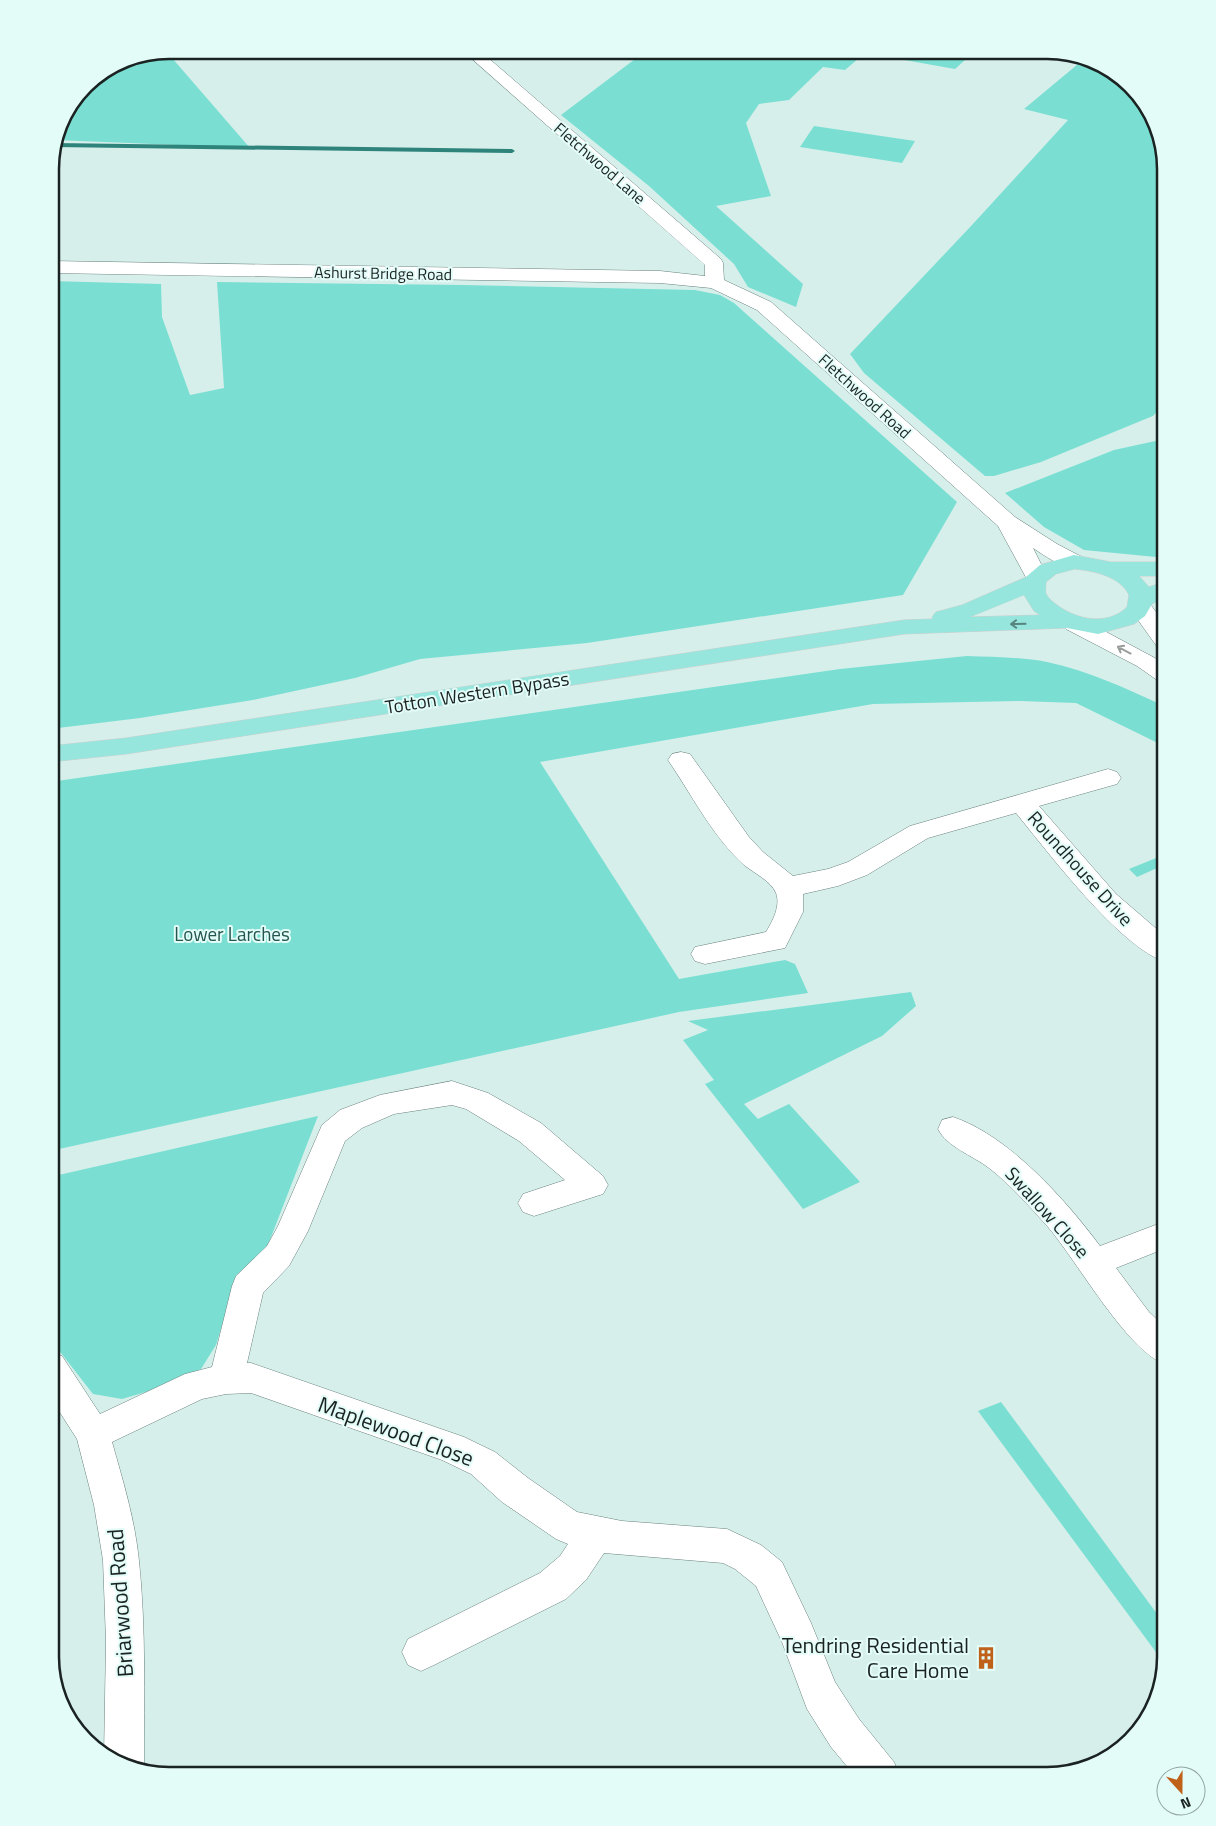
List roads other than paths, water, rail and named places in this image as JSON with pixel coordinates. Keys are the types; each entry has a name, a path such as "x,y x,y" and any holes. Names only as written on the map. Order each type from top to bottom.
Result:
{"main road":[{"path":"1157,569 1112,569 1074,562 1046,570 1035,580 1033,589 1039,604 1056,617 1088,626 1115,624 1126,619 1140,603 1157,593"},
{"path":"1112,569 1136,586 1140,603"},
{"name":"Totton Western Bypass","path":"59,753 126,746 904,627 970,610 1035,580"},
{"name":"Totton Western Bypass","path":"904,627 1070,622"}],"street":[{"name":"Fletchwood Lane","path":"480,59 714,264 715,283"},
{"name":"Ashurst Bridge Road","path":"59,267 660,277 715,283"},
{"name":"Fletchwood Road","path":"715,283 764,306 1007,522 1049,549 1074,562"},
{"name":"Fletchwood Road","path":"1007,522 1035,580"},
{"path":"1140,603 1157,629"},
{"path":"1070,622 1157,669"},
{"path":"681,760 742,847 786,887 791,895 791,902 784,924 775,941 705,954"},
{"name":"Roundhouse Drive","path":"786,887 848,873 868,864 905,838 919,832 1108,778"},
{"name":"Roundhouse Drive","path":"1021,802 1112,907 1157,946"},
{"path":"226,1379 248,1286 278,1256 292,1231 333,1134 350,1119 391,1103 452,1093 477,1101 530,1132 592,1185 534,1203"},
{"name":"Swallow Close","path":"953,1129 1000,1159 1016,1173 1062,1221 1137,1322 1157,1341"},
{"name":"Swallow Close","path":"1094,1262 1157,1238"},
{"name":"Maplewood Close","path":"93,1434 197,1385 226,1379 251,1378 452,1448 483,1463 515,1490 569,1527 595,1534 655,1542 727,1546 748,1557 769,1574 798,1636 821,1695 845,1734 872,1767"},
{"name":"Briarwood Road","path":"59,1382 93,1434 112,1505 121,1560 125,1641 124,1758"},
{"path":"420,1652 553,1586 573,1568 595,1534"}],"waterway":[{"path":"62,145 512,151"}],"place":[{"name":"Tendring Residential Care Home","path":"986,1658"}],"park label":[{"name":"Lower Larches","path":"232,933"}]}
